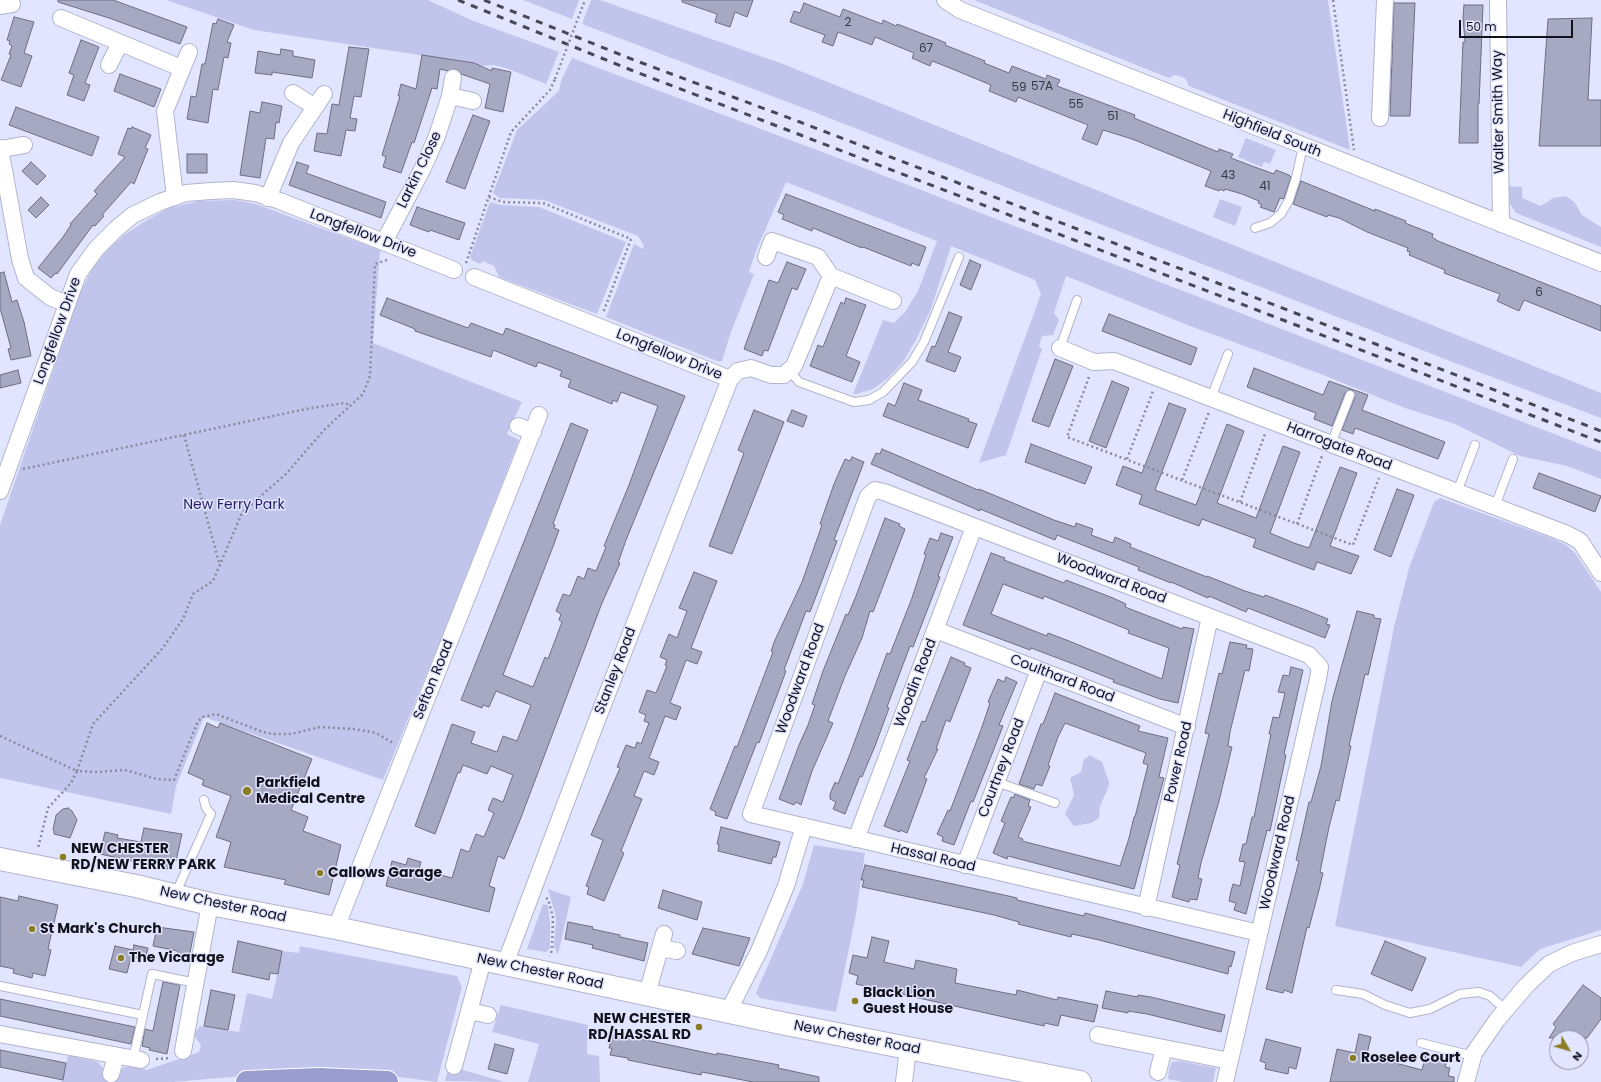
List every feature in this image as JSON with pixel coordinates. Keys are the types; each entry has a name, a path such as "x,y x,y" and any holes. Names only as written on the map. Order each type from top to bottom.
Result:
{"highway":[{"path":"247,1082 319,1079 387,1082"}],"main road":[{"name":"New Chester Road","path":"0,859 175,895 210,904 336,928 1051,1079 1080,1082"}],"street":[{"name":"Highfield South","path":"945,0 960,10 1357,168 1601,263"},
{"path":"1380,118 1385,0"},
{"name":"Walter Smith Way","path":"1498,0 1501,224"},
{"path":"61,18 182,68"},
{"path":"108,65 120,43"},
{"path":"175,197 165,111 189,52"},
{"name":"Larkin Close","path":"391,245 437,136 450,96 453,78"},
{"path":"292,93 315,107"},
{"path":"268,198 291,143 324,94"},
{"path":"450,96 473,101"},
{"path":"24,145 0,148 20,260 26,278 50,297 66,304"},
{"name":"Longfellow Drive","path":"0,491 78,274 106,238 134,215 160,202 186,193 233,190 268,198 464,271 730,379"},
{"path":"766,257 772,241 818,257 831,276 893,301"},
{"path":"730,379 738,371 751,368 771,375 784,375 794,366 831,276"},
{"name":"Harrogate Road","path":"1060,348 1094,362 1114,361 1495,506 1580,541 1601,573"},
{"name":"Stanley Road","path":"506,964 597,720 730,379"},
{"name":"Sefton Road","path":"336,928 381,801 406,752 526,429 539,415"},
{"name":"Woodward Road","path":"804,826 751,814 868,496 874,490 884,492 1309,654 1320,667 1225,1082"},
{"name":"Woodin Road","path":"856,839 974,527"},
{"name":"Power Road","path":"1146,908 1210,617"},
{"name":"Coulthard Road","path":"936,630 1187,727"},
{"name":"Courtney Road","path":"965,865 1040,670"},
{"path":"728,1012 759,951 786,886 804,826"},
{"name":"Hassal Road","path":"804,826 1146,908 1259,933"},
{"path":"183,1051 210,904"},
{"path":"647,994 662,941 677,951"},
{"path":"1466,1082 1473,1056 1506,1010 1526,986 1549,964 1572,953 1601,944"},
{"path":"454,1066 483,960"},
{"path":"469,1011 488,1015"},
{"path":"0,1034 137,1060"},
{"path":"1098,1035 1230,1061"},
{"path":"1158,1072 1164,1048"},
{"path":"904,1082 908,1049"},
{"path":"111,1074 116,1056"}],"lane":[{"path":"1255,228 1270,223 1281,214 1289,200 1296,178 1303,146"},
{"path":"789,370 799,382 854,402 869,400 883,392 912,362 924,342 959,257"},
{"path":"1060,348 1077,300"},
{"path":"1212,399 1228,354"},
{"path":"1329,443 1350,394"},
{"path":"1457,492 1475,445"},
{"path":"1495,506 1513,459"},
{"path":"997,782 1055,803"},
{"path":"175,895 211,814 206,808 204,800"},
{"path":"137,1060 143,1015 152,974 196,983"},
{"path":"0,986 143,1015"},
{"path":"1336,990 1363,994 1385,1005 1410,1013 1430,1008 1460,994 1479,992 1490,996 1506,1010"},
{"path":"1421,1043 1473,1056"}],"path":[{"path":"464,271 511,132 550,90 585,0"},
{"path":"1333,0 1357,168"},
{"path":"489,197 503,202 543,203 631,239 598,326"},
{"path":"33,866 48,808 72,784 93,724 162,649 183,619 194,594 213,581 241,515 286,474 325,429 363,394 370,376 376,264 394,259 391,245"},
{"path":"1094,362 1067,437 1354,545 1384,464"},
{"path":"1126,459 1158,378"},
{"path":"1182,480 1212,399"},
{"path":"10,463 24,470 311,408 344,403 351,405"},
{"path":"1240,502 1270,421"},
{"path":"184,435 220,566"},
{"path":"1297,524 1329,443"},
{"path":"0,736 77,771 96,772 125,770 157,779 174,780 198,721 203,717 216,714 263,732 282,736 320,727 365,730 386,739 406,752"},
{"path":"533,892 548,899 553,917 552,950 546,973"},
{"path":"137,1060 170,1058 183,1051"}],"green space":[{"path":"166,0 428,0 471,20 559,52 546,84 506,68 493,65 481,66 466,62 254,30"},
{"path":"523,0 579,0 572,19"},
{"path":"591,0 600,0 783,64 1601,393 1601,418 1455,363 814,112 582,24"},
{"path":"974,0 1328,0 1350,150 1189,86 1185,78 1175,75 1169,78"},
{"path":"572,58 838,158 1601,452 1601,479 1567,466 1520,456 1455,424 1405,408 1318,373 1190,326 1066,276 1054,313 1059,320 1053,335 1042,336 1039,346 1042,349 1006,455 979,463 1041,294 1035,280 951,246 931,309 916,340 903,362 887,379 873,389 853,394 883,320 894,323 905,312 918,291 937,241 786,182 756,251 749,272 754,274 731,332 722,361 717,361 606,317 634,244 643,249 644,246 638,236 544,200 500,198 493,193 517,130 559,91 561,81"},
{"path":"1246,138 1276,150 1270,164 1264,162 1262,167 1238,157"},
{"path":"1508,186 1522,187 1522,198 1541,206 1553,198 1566,196 1575,203 1582,215 1601,227 1601,247 1516,213 1510,204"},
{"path":"1220,199 1242,207 1235,226 1213,217"},
{"name":"New Ferry Park","path":"235,200 256,204 380,250 373,343 522,402 507,434 519,440 443,634 383,780 204,717 176,786 171,814 0,778 0,525 79,295 91,271 106,251 124,235 147,220 169,208 199,201"},
{"path":"490,202 501,205 539,207 626,242 597,314 499,277 494,266 483,261 480,264 472,260 470,257"},
{"path":"1440,498 1551,538 1566,545 1575,553 1601,592 1601,930 1540,949 1521,967 1335,926 1394,627 1409,568 1434,502"},
{"path":"1090,755 1102,762 1109,782 1108,788 1100,806 1099,818 1091,823 1074,826 1065,814 1074,795 1070,778 1081,772 1084,759"},
{"path":"814,845 865,853 856,914 836,1012 760,998 756,993 803,884"},
{"path":"548,889 571,897 558,955 554,946 556,917"},
{"path":"543,904 548,905 550,924 550,948 546,952 527,949"},
{"path":"300,946 457,976 462,987 437,1082 377,1074 302,1071 173,1082 62,1082 68,1055 98,1062 105,1071 116,1078 125,1067 132,1066 147,1070 199,1052 201,1045 195,1037 195,1033 200,1026 239,1032 247,993 272,999 282,951 299,953"},
{"path":"501,1005 588,1025 587,1054 599,1056 600,1082 528,1082 539,1044 492,1032"},
{"path":"1180,1061 1216,1068 1213,1082 1183,1082 1168,1079 1172,1062"},
{"path":"449,1066 505,1082 445,1081"}],"building":[{"path":"58,0 113,0 187,27 180,44 109,18 58,2"},
{"path":"682,0 753,0 747,17 735,12 730,27 715,22 717,14 682,2"},
{"path":"804,3 840,17 843,9 882,24 883,20 896,26 897,24 946,43 945,45 985,61 984,63 1009,73 1012,66 1046,79 1047,75 1060,80 1057,86 1135,115 1134,118 1218,152 1219,149 1233,154 1231,158 1252,166 1274,174 1276,170 1289,175 1291,177 1284,198 1280,198 1274,212 1260,207 1262,205 1258,203 1259,201 1242,194 1225,189 1224,191 1220,189 1219,191 1205,186 1211,171 1132,139 1103,130 1097,145 1082,139 1088,125 1018,97 1016,102 989,91 991,85 932,61 930,66 912,58 914,53 875,37 872,45 838,32 833,46 822,42 825,35 790,22 794,11 800,13"},
{"path":"1394,3 1415,3 1410,116 1390,116"},
{"path":"1464,5 1483,5 1478,104 1478,143 1459,143 1463,42 1465,42 1463,17"},
{"path":"14,17 34,22 24,53 32,56 21,87 1,80 11,55 9,54 12,46 9,44 10,41 7,40"},
{"path":"1592,18 1588,100 1601,100 1601,146 1539,146 1548,19"},
{"path":"218,19 234,25 227,42 231,43 228,58 224,57 218,90 213,89 208,123 187,119 191,96 196,97 202,64 205,64 213,23 216,24"},
{"path":"81,40 99,47 85,83 90,85 84,101 67,95 74,75 69,73"},
{"path":"349,47 369,49 361,97 354,96 350,118 357,119 355,131 346,130 341,156 314,151 317,133 327,134 332,104 339,105"},
{"path":"281,49 293,51 293,56 315,60 312,78 272,72 272,75 255,73 258,51 280,55"},
{"path":"422,55 474,63 492,71 492,68 511,72 503,112 485,108 490,84 461,74 455,69 448,71 440,69 437,89 432,88 414,143 412,142 401,173 383,167 386,157 382,155 400,96 398,96 401,84 416,89"},
{"path":"120,74 161,89 154,107 114,91"},
{"path":"262,102 282,106 279,123 276,122 274,139 266,138 260,178 240,175 250,111 260,113"},
{"path":"16,107 99,137 92,156 9,125"},
{"path":"473,115 490,121 465,189 446,182"},
{"path":"132,127 151,135 145,148 148,149 134,184 131,182 102,215 104,216 95,226 93,225 57,274 56,273 51,278 38,268 63,237 71,225 70,224 97,194 94,191 125,157 118,154 128,128 131,129"},
{"path":"187,154 207,154 207,173 187,173"},
{"path":"31,162 46,176 37,185 22,171"},
{"path":"297,162 309,166 306,173 386,202 381,218 289,185"},
{"path":"1301,181 1375,211 1375,209 1406,221 1405,223 1433,234 1432,237 1438,241 1601,306 1601,331 1524,300 1519,311 1497,301 1500,294 1444,273 1445,270 1409,255 1410,252 1407,251 1408,248 1367,232 1339,218 1328,215 1327,217 1293,204"},
{"path":"786,194 926,247 919,266 912,263 911,266 813,228 812,231 782,219 784,215 778,212"},
{"path":"41,197 49,205 36,218 28,210"},
{"path":"417,207 465,223 459,240 410,225"},
{"path":"970,260 981,265 971,290 960,285"},
{"path":"787,262 806,269 797,290 792,288 768,351 764,350 762,356 744,349 769,280 778,283"},
{"path":"4,272 12,302 17,300 24,322 31,356 11,360 8,349 11,348 0,308 0,273"},
{"path":"387,298 468,328 471,323 503,335 506,328 685,396 626,540 618,563 620,563 602,603 520,820 504,859 498,856 489,886 495,888 489,912 386,886 392,861 406,865 408,858 421,862 419,869 452,878 461,849 469,852 476,834 484,837 494,813 488,810 493,798 503,802 513,775 491,766 487,774 463,765 460,773 458,772 435,834 415,826 452,724 475,732 471,743 497,752 503,736 517,741 531,705 496,691 489,707 483,705 482,708 461,700 571,423 588,430 553,524 555,525 554,528 559,530 503,675 533,687 545,657 548,659 562,622 559,620 561,614 556,611 563,594 570,596 578,576 584,579 588,568 596,571 606,547 604,546 629,485 658,406 621,392 617,402 613,400 612,404 568,387 571,380 560,376 562,371 538,362 536,367 493,350 491,357 415,331 415,329 380,315"},
{"path":"846,298 866,305 846,356 860,362 852,382 810,366 818,345 823,347 841,302 844,304"},
{"path":"949,312 962,317 948,352 961,357 955,372 926,361 932,346 935,347"},
{"path":"1109,314 1197,348 1191,365 1102,331"},
{"path":"1055,359 1073,366 1049,427 1032,421"},
{"path":"1254,368 1323,395 1329,381 1368,395 1362,410 1445,442 1438,459 1355,428 1353,434 1342,430 1355,397 1352,390 1345,393 1332,426 1314,419 1316,413 1247,387"},
{"path":"18,370 21,383 0,388 0,375"},
{"path":"1112,381 1129,388 1106,448 1089,441"},
{"path":"904,383 922,390 918,400 969,419 968,421 977,424 968,448 883,416 888,403 895,406"},
{"path":"1169,403 1186,409 1155,490 1196,505 1227,424 1244,431 1217,503 1256,518 1283,446 1300,452 1270,533 1294,543 1309,548 1340,467 1357,473 1330,546 1359,556 1351,574 1317,562 1314,570 1253,547 1256,539 1202,519 1199,526 1139,504 1142,495 1116,485 1123,466 1142,473"},
{"path":"754,410 784,422 732,554 709,546 744,453 738,450"},
{"path":"792,410 807,416 803,427 787,421"},
{"path":"1031,444 1092,467 1085,484 1025,462"},
{"path":"882,449 978,490 979,489 1054,520 1075,527 1076,523 1093,529 1091,535 1113,543 1115,537 1131,544 1130,547 1207,577 1264,597 1265,595 1328,619 1326,624 1330,625 1325,638 1248,608 1246,612 1209,596 1208,598 1138,570 1139,567 1057,535 1055,540 980,509 980,511 871,464 876,453 880,454"},
{"path":"852,457 864,462 834,540 837,541 810,612 806,611 784,670 786,671 759,743 757,742 727,819 715,815 716,812 710,809 735,746 737,747 773,652 771,651 775,640 802,582 822,525 820,524 834,484 845,459 850,461"},
{"path":"1539,473 1601,496 1595,512 1533,488"},
{"path":"1397,489 1414,495 1391,557 1374,550"},
{"path":"885,518 900,524 899,526 905,529 873,612 870,611 862,638 845,676 828,721 833,723 812,771 801,805 796,802 794,805 779,799 815,705 812,704 823,671 846,614 848,615 856,596"},
{"path":"941,533 953,537 938,576 940,577 913,647 910,646 887,707 889,708 875,746 862,777 860,776 845,814 833,809 836,802 830,799 830,794 835,782 838,784 887,653 890,654 912,598 930,538 938,541"},
{"path":"991,553 1005,558 1004,560 1064,583 1066,580 1113,598 1126,604 1125,607 1182,629 1183,627 1194,629 1178,703 1160,699 1113,682 1114,680 1076,665 1031,648 1030,650 963,625","holes":["1003,584 1043,599 1044,596 1129,630 1128,633 1169,648 1162,679 1048,633 1047,636 991,614"]},
{"path":"694,572 717,581 691,648 702,652 697,664 686,660 670,703 681,707 676,720 665,716 649,758 659,762 654,775 644,771 634,796 642,799 621,851 624,853 604,901 587,894 589,887 586,886 603,840 591,835 620,768 617,767 626,745 635,748 637,742 641,744 649,723 644,721 646,715 639,712 647,690 656,693 667,666 665,665 667,660 660,657 669,634 677,638 687,611 679,608"},
{"path":"1357,611 1374,615 1374,618 1381,619 1368,675 1365,674 1349,746 1351,746 1339,801 1336,800 1329,827 1320,872 1323,873 1319,890 1309,928 1307,927 1292,993 1284,990 1283,993 1266,989 1299,861 1296,860 1309,802 1311,802 1321,766 1332,701"},
{"path":"1230,642 1247,645 1246,648 1253,649 1249,671 1245,670 1230,732 1228,746 1232,747 1219,801 1201,863 1198,878 1202,879 1197,900 1190,899 1189,902 1172,897 1180,865 1177,864 1209,734 1205,733 1219,673 1222,674"},
{"path":"951,657 965,663 964,665 971,668 950,722 946,720 936,749 938,749 924,778 927,779 907,833 900,830 900,832 884,826 910,761 907,760 922,721 925,722"},
{"path":"1291,667 1303,670 1284,754 1286,755 1270,831 1267,830 1246,914 1234,910 1236,903 1229,901 1233,884 1240,886 1245,862 1239,861 1243,844 1246,844 1252,817 1254,817 1271,734 1269,734 1273,717 1279,718 1285,693 1278,692 1283,675 1289,676"},
{"path":"1006,677 1017,682 999,725 1003,726 954,845 942,841 943,837 937,834 948,810 950,811 982,727 990,703 988,702 998,679 1004,682"},
{"path":"1055,693 1140,726 1138,731 1168,738 1159,777 1164,778 1134,889 1008,856 1007,859 993,853 1005,823 1001,821 1011,797 1013,798 1015,794 1030,800 1028,806 1031,807 1018,837 1023,839 1022,841 1120,866 1135,817 1148,765 1143,763 1146,753 1065,723 1058,737 1048,765 1050,766 1042,786 1036,784 1034,789 1019,784 1041,724 1043,724"},
{"path":"207,723 218,728 220,723 312,759 291,810 308,817 303,831 341,845 329,895 284,884 286,880 224,867 231,842 216,837 231,796 202,785 204,780 188,773"},
{"path":"68,808 72,811 77,820 70,838 54,834 53,830 56,815 63,809"},
{"path":"721,827 780,842 776,857 773,857 771,864 718,851 719,844 717,844"},
{"path":"144,828 182,834 176,861 172,860 169,869 100,854 105,832 118,835 117,838 141,842"},
{"path":"865,865 1017,898 1017,900 1084,916 1085,913 1235,952 1231,967 1229,966 1228,974 1099,940 1072,934 1071,937 1018,924 1019,922 994,915 862,887 864,880 861,880"},
{"path":"663,890 702,902 697,920 658,908"},
{"name":"St Mark's Church","path":"19,896 58,905 48,949 51,950 45,976 33,973 32,978 13,973 14,969 0,966 0,897 18,901"},
{"path":"568,922 593,927 592,929 648,943 644,961 592,948 593,945 565,939"},
{"path":"157,927 194,932 188,963 176,960 178,951 153,946"},
{"path":"703,928 750,938 739,966 692,954"},
{"path":"872,937 889,941 884,962 914,969 916,960 957,969 955,983 1016,995 1017,990 1057,1000 1058,997 1098,1005 1094,1022 1061,1015 1058,1026 1045,1023 1044,1026 856,984 858,976 849,973 853,955 867,958"},
{"path":"238,941 282,951 278,974 270,973 269,980 232,972"},
{"path":"1385,941 1426,958 1412,991 1371,974"},
{"path":"134,945 148,948 145,960 132,957"},
{"name":"The Vicarage","path":"115,946 133,950 127,973 109,969"},
{"path":"163,982 180,985 167,1054 149,1050 150,1048 142,1046 145,1029 153,1031"},
{"path":"1583,985 1601,998 1601,1019 1589,1035 1589,1030 1554,1030 1556,1027 1553,1024"},
{"path":"211,990 235,995 228,1030 204,1026"},
{"path":"1106,991 1138,997 1138,995 1151,997 1225,1015 1221,1032 1147,1014 1128,1011 1128,1013 1102,1008"},
{"path":"0,999 135,1027 131,1044 0,1016"},
{"path":"613,1033 717,1055 717,1053 779,1065 778,1068 819,1077 819,1082 753,1082 702,1072 701,1075 628,1060 628,1058 610,1055 612,1048 609,1048"},
{"path":"1359,1034 1371,1037 1367,1054 1384,1058 1384,1060 1422,1070 1426,1054 1447,1060 1445,1067 1450,1068 1448,1076 1454,1077 1454,1082 1330,1082 1337,1049 1355,1053"},
{"path":"1266,1039 1301,1048 1296,1069 1289,1067 1288,1074 1265,1069 1266,1063 1260,1061"},
{"path":"495,1044 514,1049 507,1074 488,1069"},
{"path":"0,1050 66,1063 63,1080 0,1067"}],"railway":[{"path":"458,0 631,70 1601,442"},
{"path":"484,0 634,60 800,122 1601,431"}],"place":[{"name":"Parkfield Medical Centre","path":"247,791"},
{"name":"NEW CHESTER RD/NEW FERRY PARK","path":"63,857"},
{"name":"Callows Garage","path":"320,873"},
{"name":"St Mark's Church","path":"32,929"},
{"name":"The Vicarage","path":"121,958"},
{"name":"Black Lion Guest House","path":"855,1001"},
{"name":"NEW CHESTER RD/HASSAL RD","path":"699,1027"},
{"name":"Roselee Court","path":"1353,1058"}]}
